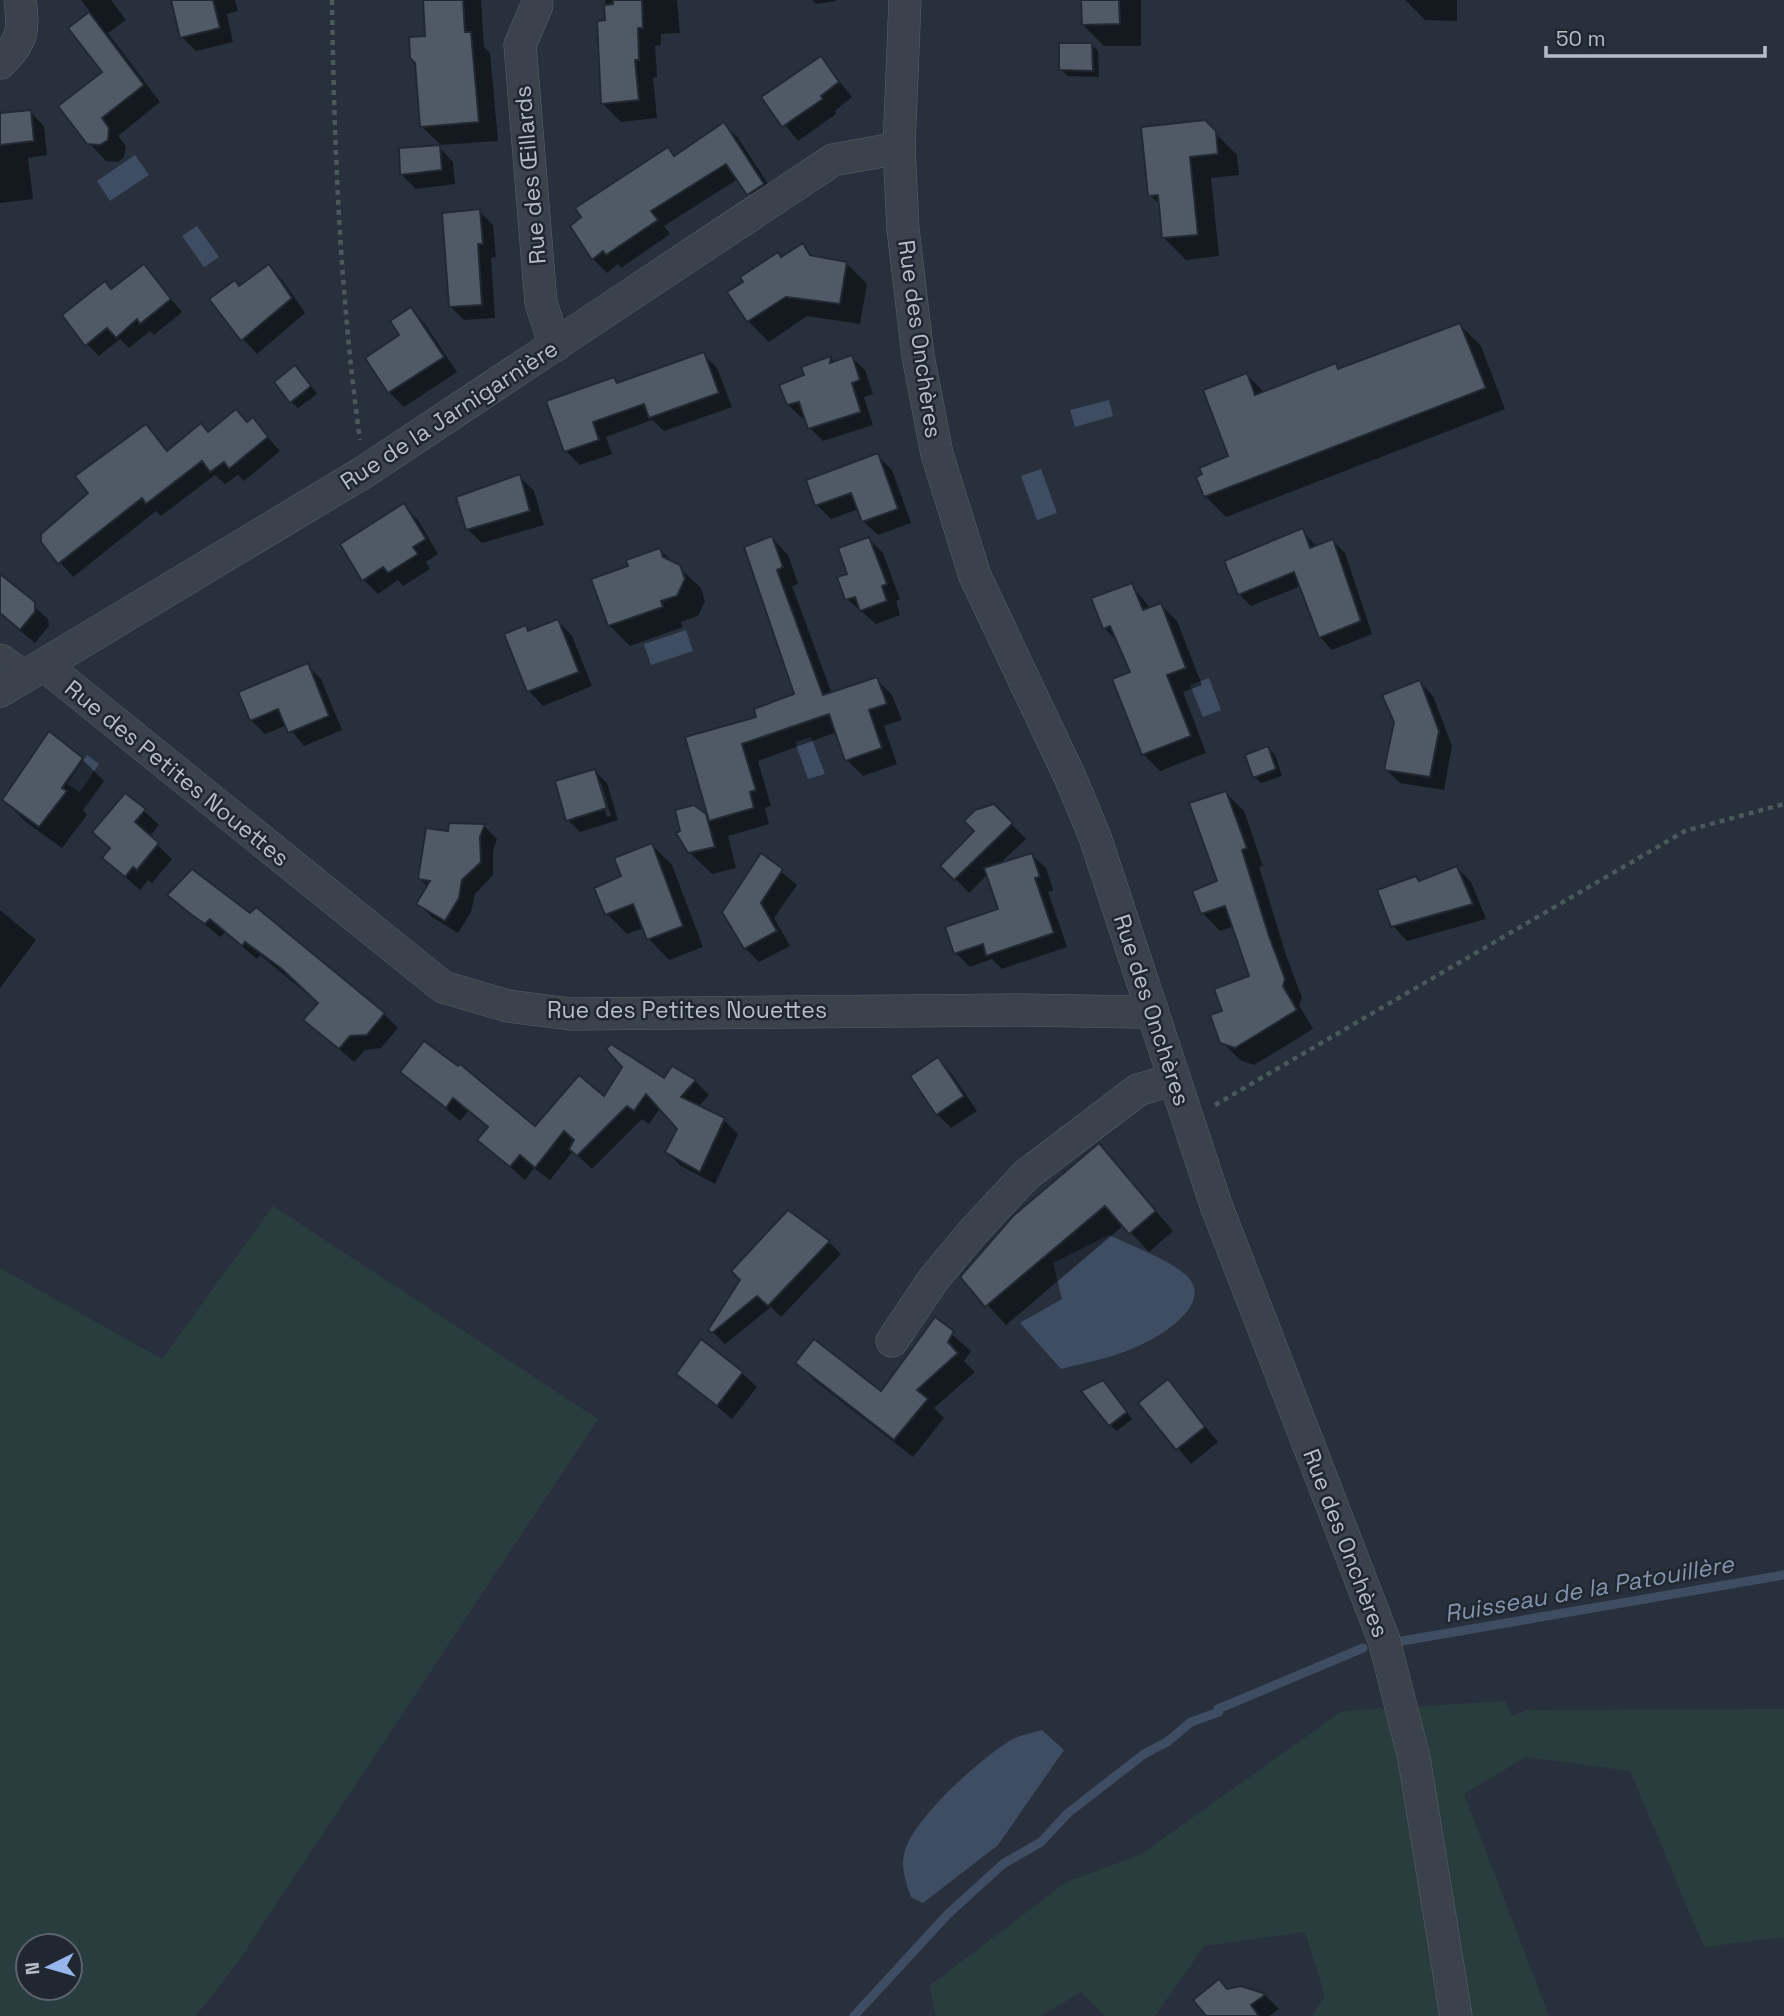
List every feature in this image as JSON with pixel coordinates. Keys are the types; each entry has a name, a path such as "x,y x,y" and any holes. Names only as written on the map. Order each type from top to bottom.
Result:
{"street":[{"path":"0,63 18,46 23,23 20,0"},
{"name":"Rue des Onchères","path":"905,0 899,148 904,229 918,356 929,419 951,502 993,618 1051,736 1095,837 1216,1205 1384,1640 1414,1758 1456,2016"},
{"name":"Rue des Œillards","path":"537,5 520,45 541,303 555,346"},
{"name":"Rue de la Jarnigarnière","path":"17,673 364,472 833,160 899,148"},
{"name":"Rue des Petites Nouettes","path":"17,673 443,987 456,991 508,1006 571,1014 1019,1010 1140,1012 1152,1009"},
{"path":"892,1341 964,1242 1026,1175 1138,1090 1174,1079"}],"path":[{"path":"332,0 333,116 345,326 364,472"},
{"path":"1188,1121 1685,831 1784,804"}],"shaded area":[{"path":"273,1206 598,1419 238,1962 196,2016 0,2016 0,1268 162,1359"},
{"path":"1505,1701 1512,1716 1527,1710 1784,1709 1784,1937 1704,1947 1630,1771 1526,1757 1464,1794 1549,2016 1312,2016 1325,1996 1305,1932 1204,1946 1155,2016 1105,2016 1081,1992 1041,2016 936,2016 929,1986 1066,1882 1140,1855 1342,1711"}],"water":[{"path":"135,155 149,175 110,201 97,181"},
{"path":"197,226 219,257 204,267 182,236"},
{"path":"1109,400 1113,416 1075,427 1070,410"},
{"path":"1041,469 1057,513 1037,520 1021,476"},
{"path":"686,630 693,651 651,665 644,644"},
{"path":"1209,678 1221,710 1203,717 1190,685"},
{"path":"811,737 825,774 808,779 795,742"},
{"path":"87,755 99,764 80,792 67,784"},
{"path":"1109,1235 1181,1271 1192,1283 1195,1295 1190,1307 1180,1319 1154,1338 1121,1353 1061,1369 1020,1323 1062,1299 1053,1263"},
{"path":"1042,1730 1064,1750 998,1845 923,1903 911,1897 904,1876 903,1860 909,1840 919,1824 949,1791 998,1749 1015,1738"}],"building":[{"path":"171,0 213,0 220,28 180,38"},
{"path":"423,0 463,0 465,32 471,32 479,122 420,127 415,63 410,58 409,37 425,36"},
{"path":"613,0 642,0 643,28 638,28 639,60 635,60 639,100 601,104 597,21 605,20 604,5 613,4"},
{"path":"1081,0 1119,0 1120,24 1082,25"},
{"path":"89,12 144,85 102,118 109,128 108,140 100,145 87,144 58,106 102,72 68,28"},
{"path":"1059,43 1092,43 1093,71 1059,70"},
{"path":"821,56 839,82 821,96 823,99 782,127 761,97"},
{"path":"31,110 34,141 0,145 0,113"},
{"path":"1205,120 1216,131 1218,154 1190,157 1198,235 1162,238 1158,195 1148,196 1141,127"},
{"path":"724,122 764,184 747,195 726,164 651,211 658,220 606,255 603,251 592,260 570,226 581,217 575,208 668,147 674,156"},
{"path":"440,145 442,170 400,175 399,148"},
{"path":"480,209 483,244 478,244 482,305 449,307 442,213"},
{"path":"803,243 810,255 847,262 840,304 786,297 747,322 727,292 743,282 740,277 778,252 781,257"},
{"path":"144,264 171,299 140,324 137,319 116,338 107,328 85,346 62,315 105,281 111,289"},
{"path":"269,264 292,298 241,341 209,299 235,280 239,286"},
{"path":"411,307 444,357 388,393 365,358 399,335 390,321"},
{"path":"1460,323 1486,388 1204,497 1196,477 1202,474 1199,468 1228,456 1203,390 1247,373 1255,395 1336,363 1338,369"},
{"path":"704,352 719,393 649,418 644,404 593,422 599,440 564,452 546,401 614,377 617,383"},
{"path":"852,355 860,380 852,383 861,412 808,429 799,402 787,405 779,385 804,375 801,367 831,356 830,363"},
{"path":"295,365 311,386 290,403 274,382"},
{"path":"236,409 247,422 253,417 268,437 229,469 224,462 210,472 202,461 146,504 142,498 58,564 41,542 41,534 88,493 75,476 146,424 167,451 201,423 208,432"},
{"path":"878,453 898,509 862,522 851,493 815,506 806,480"},
{"path":"520,474 530,511 466,530 456,497"},
{"path":"404,503 426,539 413,547 418,554 388,573 383,567 362,581 340,544"},
{"path":"1303,528 1310,548 1333,539 1361,621 1319,638 1294,572 1238,595 1224,561"},
{"path":"772,536 783,567 777,570 823,695 877,677 887,704 869,710 882,748 845,761 829,714 742,744 756,790 750,792 754,808 709,821 685,737 756,717 754,709 794,694 744,547"},
{"path":"869,537 887,584 882,586 887,601 860,611 855,597 845,600 837,577 847,574 838,548"},
{"path":"660,548 663,557 680,565 685,579 677,596 661,601 663,607 608,626 591,579 628,566 626,560"},
{"path":"0,574 35,602 35,612 20,630 0,613"},
{"path":"1132,583 1143,610 1161,603 1186,668 1167,675 1191,736 1142,755 1112,679 1130,672 1110,626 1103,629 1091,598"},
{"path":"558,619 579,672 527,692 504,634 526,625 528,631"},
{"path":"308,663 329,716 288,733 278,709 250,721 238,692"},
{"path":"1420,680 1439,731 1430,777 1384,770 1394,722 1382,695"},
{"path":"49,731 83,758 62,788 67,791 39,827 2,800"},
{"path":"1268,746 1276,769 1253,778 1245,755"},
{"path":"595,769 607,808 566,821 555,781"},
{"path":"1226,791 1247,848 1242,850 1285,979 1283,986 1297,1010 1235,1048 1220,1043 1210,1015 1222,1011 1214,989 1249,976 1225,906 1201,914 1192,891 1217,881 1189,803"},
{"path":"125,793 146,809 135,822 159,843 137,870 133,867 125,877 102,858 110,848 92,832"},
{"path":"994,804 1013,823 954,880 940,866 974,831 964,821 975,810"},
{"path":"694,805 706,814 715,847 688,853 676,833 680,831 675,810"},
{"path":"449,823 485,824 480,837 481,862 462,880 459,898 445,921 416,904 430,881 418,879 426,828 448,831"},
{"path":"652,843 683,926 647,940 633,904 605,915 594,888 621,876 614,858"},
{"path":"761,853 783,869 761,903 777,931 744,949 722,912"},
{"path":"1032,853 1040,877 1035,878 1054,933 986,956 983,944 954,954 945,927 998,909 984,868"},
{"path":"1457,866 1473,904 1391,927 1377,890 1416,876 1419,881"},
{"path":"192,869 250,913 256,907 385,1013 367,1035 350,1036 339,1049 303,1020 318,1003 282,969 245,942 242,946 210,919 205,924 167,895"},
{"path":"424,1041 458,1066 460,1064 535,1126 579,1075 604,1096 622,1067 606,1049 611,1044 664,1078 672,1066 696,1080 681,1097 725,1118 700,1172 665,1152 677,1129 646,1094 634,1111 627,1106 577,1156 569,1149 574,1140 564,1131 535,1168 520,1155 510,1167 477,1140 488,1127 453,1098 446,1108 400,1072"},
{"path":"938,1057 964,1096 936,1115 910,1076"},
{"path":"1099,1143 1156,1211 1129,1234 1105,1206 985,1307 960,1277 1013,1216"},
{"path":"788,1210 830,1241 768,1306 757,1296 712,1333 708,1330 740,1280 731,1271"},
{"path":"935,1317 954,1331 948,1342 958,1353 917,1390 928,1399 894,1440 795,1363 814,1339 881,1391"},
{"path":"701,1339 743,1372 717,1406 676,1374"},
{"path":"1168,1379 1205,1427 1176,1450 1138,1403"},
{"path":"1103,1380 1127,1412 1109,1426 1081,1391"},
{"path":"1219,1979 1227,1989 1241,1986 1266,1994 1251,2005 1259,2016 1206,2016 1193,2000"}],"waterway":[{"name":"Ruisseau de la Patouillère","path":"1402,1641 1784,1575"},
{"name":"Ruisseau de la Patouillère","path":"854,2016 948,1914 1003,1864 1041,1842 1068,1813 1144,1754 1167,1742 1191,1722 1363,1648"}]}
